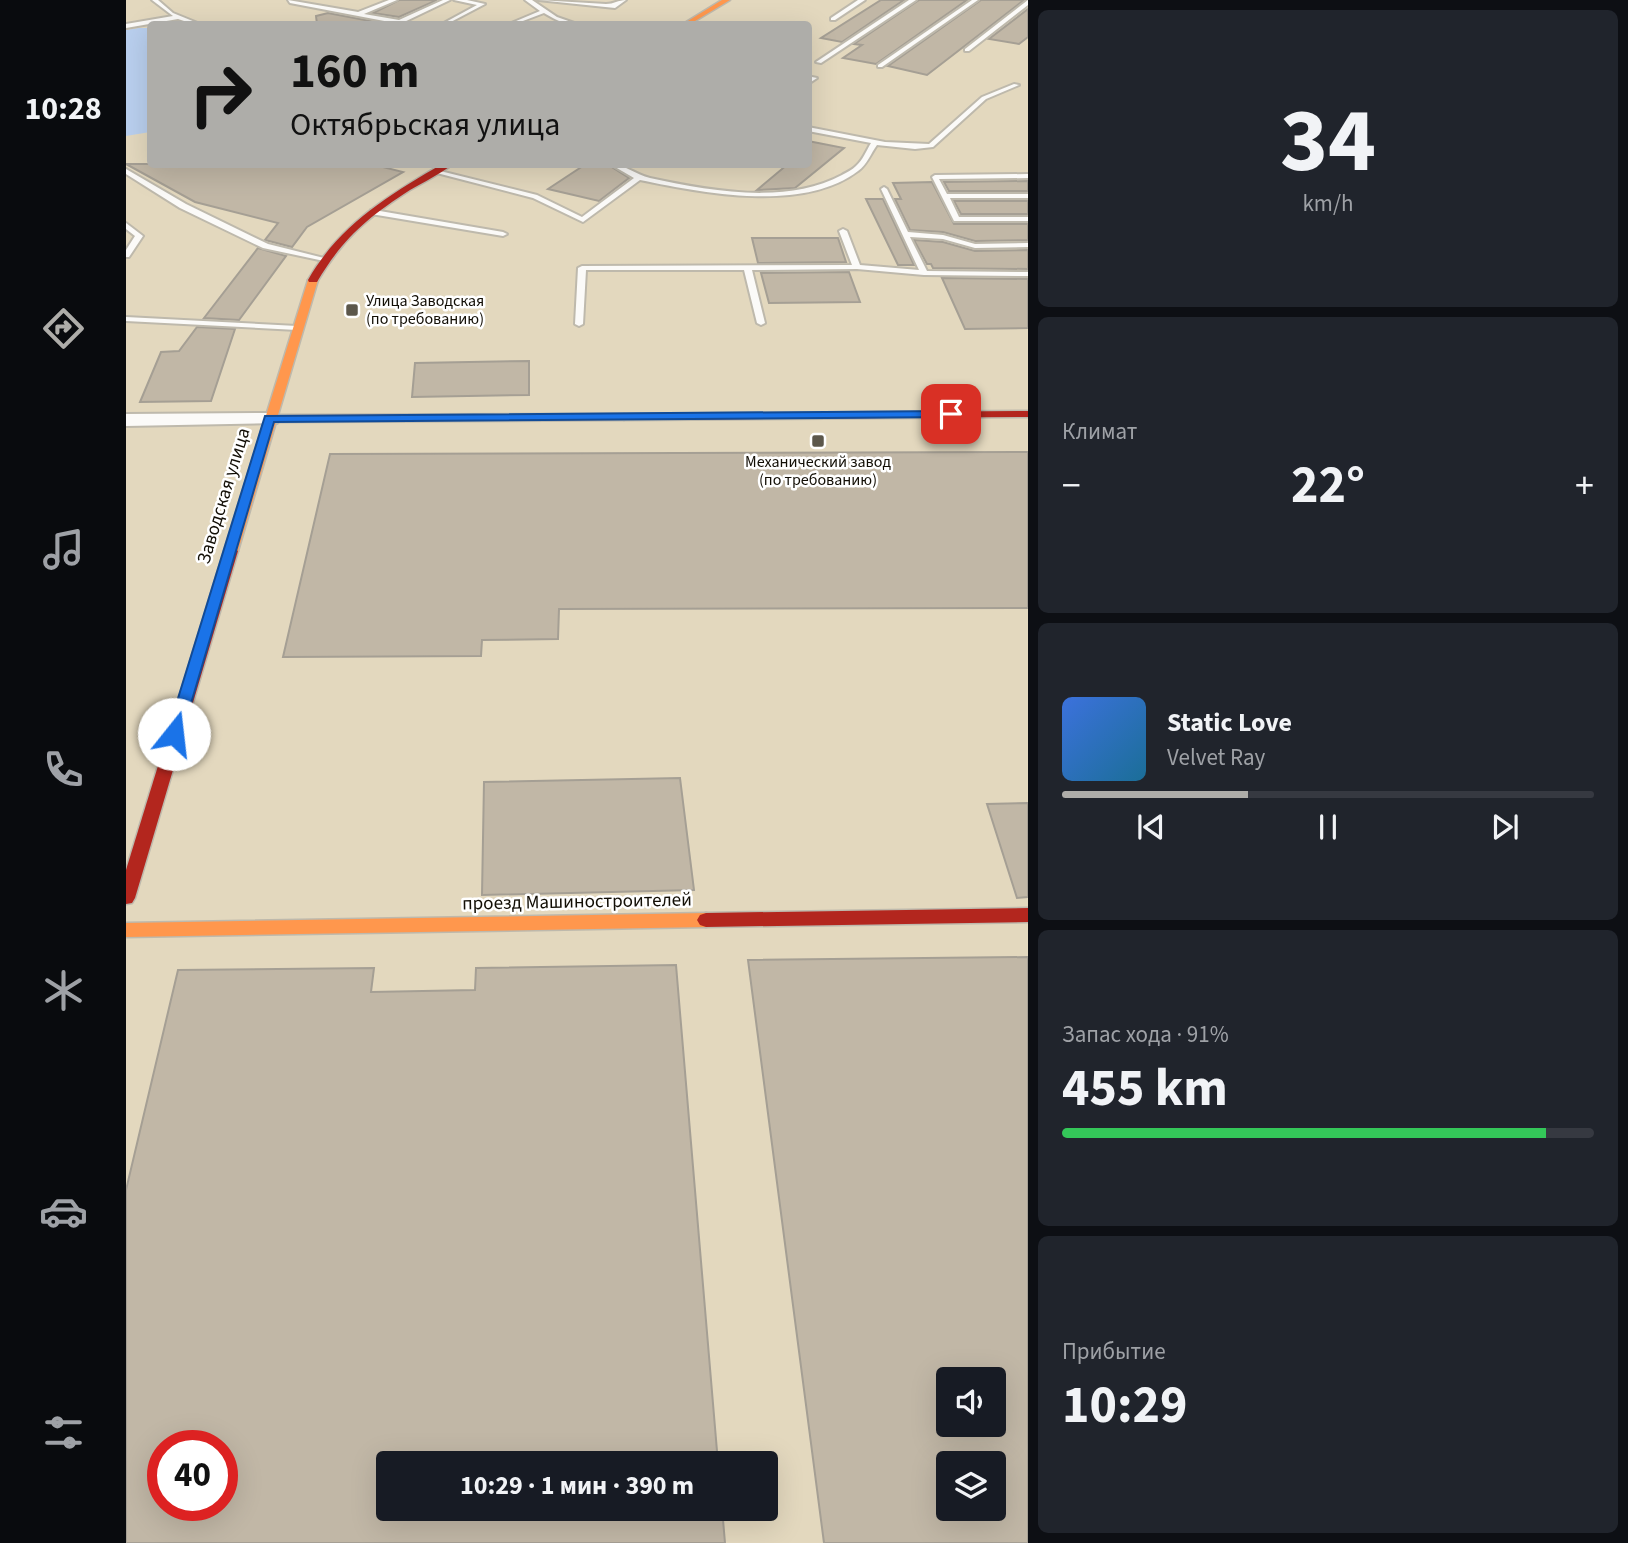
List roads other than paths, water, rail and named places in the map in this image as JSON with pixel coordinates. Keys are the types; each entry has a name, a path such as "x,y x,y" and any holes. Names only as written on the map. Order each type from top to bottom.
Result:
{"street":[{"path":"691,21 727,0"},
{"name":"Заводская улица","path":"126,898 314,277 324,259 355,224 442,168"},
{"path":"126,420 1028,414"},
{"name":"проезд Машиностроителей","path":"126,930 1028,915"}],"lane":[{"path":"155,0 189,21"},
{"path":"293,0 290,1 395,21"},
{"path":"358,14 394,0"},
{"path":"402,21 447,0"},
{"path":"450,21 482,4 457,0"},
{"path":"528,0 544,11 567,21"},
{"path":"541,0 606,6 615,6 622,0"},
{"path":"833,19 862,0"},
{"path":"819,62 913,0"},
{"path":"880,66 975,0"},
{"path":"967,50 1028,2"},
{"path":"326,8 335,4"},
{"path":"519,21 544,11"},
{"path":"155,21 179,17"},
{"path":"126,26 147,22"},
{"path":"812,130 851,135 874,144 932,146 984,98 1016,85"},
{"path":"620,168 639,178 684,188 774,195 829,185 858,168 874,144"},
{"path":"442,168 535,196 583,219 639,178"},
{"path":"126,171 183,206 265,246 324,259"},
{"path":"1028,176 935,177 957,219 1028,219"},
{"path":"884,189 924,273"},
{"path":"945,196 1028,196"},
{"path":"374,212 503,234"},
{"path":"126,225 139,236 126,255"},
{"path":"843,231 857,267"},
{"path":"905,234 943,237 975,246 1028,245"},
{"path":"747,267 761,323"},
{"path":"579,324 582,268 857,267 924,273 1028,274"},
{"path":"126,319 297,328"}],"water":[{"path":"147,28 147,132 126,136 126,30"}],"place":[{"name":"Улица Заводская (по требованию)","path":"352,310"},
{"name":"Механический завод (по требованию)","path":"818,441"}]}
